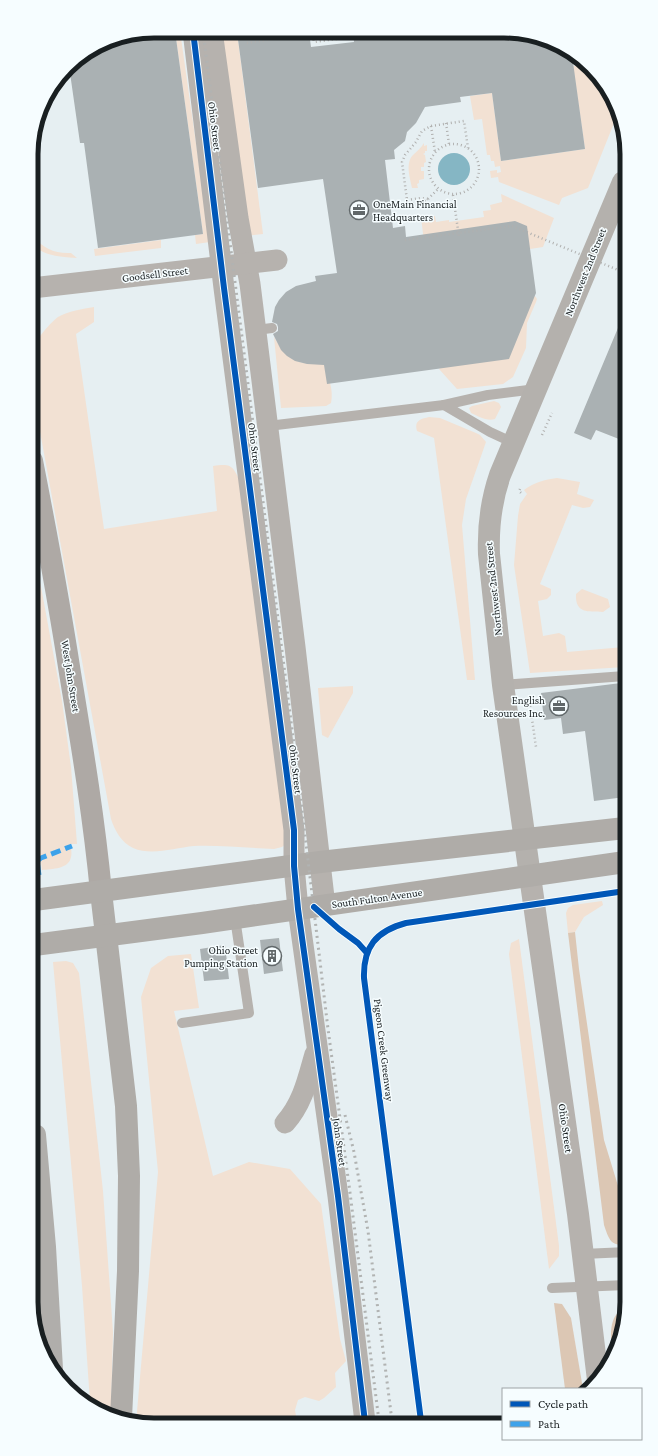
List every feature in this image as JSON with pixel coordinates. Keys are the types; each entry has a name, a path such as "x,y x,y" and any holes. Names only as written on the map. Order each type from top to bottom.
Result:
{"highway":[{"path":"38,900 320,862 620,829"},
{"name":"South Fulton Avenue","path":"38,944 325,906 620,863"},
{"path":"101,892 126,1106 129,1176 128,1271 121,1413"},
{"path":"38,1169 45,1247 51,1354"}],"main road":[{"name":"Northwest 2nd Street","path":"530,876 503,685 488,533 495,491 620,189"},
{"name":"West John Street","path":"38,490 51,554 86,766 101,892"}],"street":[{"name":"Ohio Street","path":"194,38 294,830 294,866"},
{"name":"Ohio Street","path":"213,38 238,218 247,263 264,329 268,426 325,906"},
{"name":"Goodsell Street","path":"38,287 277,260"},
{"name":"John Street","path":"294,866 298,909 338,1196 364,1418"},
{"name":"Ohio Street","path":"530,876 583,1254 597,1370"},
{"path":"285,1123 294,1112 304,1090 317,1045"}],"lane":[{"path":"268,426 444,405 488,395 536,389"},
{"path":"444,405 490,432 514,443"},
{"path":"503,685 620,676"},
{"path":"182,1023 249,1013 235,918"},
{"path":"583,1254 620,1252"},
{"path":"552,1288 620,1285"}],"path":[{"path":"247,43 281,38"},
{"path":"313,38 314,42 343,38"},
{"path":"438,189 428,199 422,202 408,204 402,162 413,148 422,131 431,126 464,120 468,148"},
{"path":"446,123 449,144"},
{"path":"431,126 435,152"},
{"path":"449,144 463,145 468,148 476,157 479,165 479,174 476,182 470,189 453,195 445,193 432,184 428,168 430,160 435,152 449,144"},
{"path":"453,195 459,237"},
{"path":"405,240 512,226 620,271"},
{"path":"541,439 552,414"},
{"path":"522,484 519,491 523,494"}],"shaded area":[{"path":"176,38 181,38 210,242 196,244 195,235 203,234"},
{"path":"220,38 238,38 263,234 246,236"},
{"path":"573,66 578,66 596,84 604,96 615,121 588,188 562,198 559,205 499,182 498,177 491,178 490,171 497,170 497,173 501,172 500,166 495,167 494,161 491,161 490,155 487,155 482,119 474,120 470,96 492,93 501,161 585,149"},
{"path":"424,143 424,146 427,145 427,151 423,154 425,155 426,162 424,163 424,167 421,167 421,171 424,171 424,179 419,180 419,183 417,184 418,188 412,188 409,162"},
{"path":"501,194 554,218 543,247 530,249 424,242 421,217 435,216 436,222 449,220 449,222 484,217 483,211 491,210 490,205 502,202"},
{"path":"161,240 161,248 95,256 94,249"},
{"path":"38,242 55,251 71,253 77,258 47,254 38,250"},
{"path":"535,296 537,299 527,323 526,348 513,377 503,384 457,389 439,369"},
{"path":"94,307 94,322 76,334 104,529 217,511 213,466 229,466 234,470 242,484 288,842 282,847 274,849 194,846 163,851 148,851 129,846 114,828 111,819 38,421 38,340 58,317 80,309"},
{"path":"274,337 288,356 300,362 315,364 324,363 331,388 331,403 326,406 281,408"},
{"path":"494,401 499,403 501,407 495,419 492,420 471,413 469,408 472,406"},
{"path":"429,417 440,418 476,433 486,442 466,499 462,525 475,680 467,680 434,438 417,431 416,428 418,421"},
{"path":"557,478 580,482 577,494 594,500 590,507 583,508 572,505 540,584 551,589 551,595 547,599 538,601 543,636 559,633 565,636 567,652 620,647 620,667 530,673 514,565 518,516 520,504 527,494 524,490 532,485"},
{"path":"38,570 62,701 71,767 77,844 71,844 70,861 67,864 60,868 42,870 38,836"},
{"path":"582,589 608,599 610,607 603,612 588,611 580,608 576,600 576,594"},
{"path":"353,686 353,693 328,738 322,735 318,688"},
{"path":"602,901 603,905 584,917 575,932 568,933 566,913 568,908 573,905"},
{"path":"575,932 604,1140 620,1192 620,1245 611,1241 604,1225 568,933"},
{"path":"519,939 559,1246 559,1256 549,1269 509,954 511,943"},
{"path":"191,954 199,1008 174,1011 213,1176 249,1162 290,1169 321,1204 340,1339 346,1361 335,1373 336,1387 324,1398 319,1401 305,1397 298,1400 295,1410 296,1418 154,1418 137,1417 158,1172 141,997 151,968 168,956"},
{"path":"66,961 73,963 79,973 103,1191 113,1332 111,1409 90,1398 82,1286 53,962"},
{"path":"554,1303 562,1304 571,1318 583,1386 581,1388 565,1388"},
{"path":"620,1311 618,1324 611,1345 611,1328"}],"water":[{"path":"451,153 457,153 467,160 470,169 469,175 463,182 457,185 451,185 441,178 438,172 438,166 445,156"}],"building":[{"path":"147,38 176,38 203,234 98,248 84,143 80,143 70,74 72,72 96,54 117,44"},
{"name":"OneMain Financial Headquarters","path":"238,38 310,38 311,47 354,42 354,38 511,38 541,44 573,61 585,149 501,161 492,93 460,97 461,102 425,107 416,123 407,132 405,141 394,150 395,159 385,160 393,228 405,226 406,237 515,221 527,226 536,293 509,359 327,384 324,365 307,364 295,361 281,350 273,334 278,331 278,327 277,324 272,322 275,307 286,292 296,286 316,281 315,276 337,273 323,179 258,188"},
{"path":"620,323 620,439 596,430 591,440 574,433"},
{"path":"620,683 620,798 594,801 585,731 563,734 561,718 544,720 541,693"},
{"name":"Ohio Street Pumping Station","path":"279,938 283,971 264,974 260,940"},
{"path":"225,945 229,979 204,981 200,949"}],"railway":[{"path":"204,38 299,784 328,1029 379,1418"},
{"path":"345,1115 354,1152 368,1231 392,1418"}],"marked path":[{"path":"38,860 72,846"},
{"path":"38,868 39,875"}],"cycle path":[{"path":"194,38 224,288 294,830 294,866 298,909 338,1196 365,1418"},
{"name":"Pigeon Creek Greenway","path":"421,1418 364,978 364,967 369,949 379,936 396,926 406,923 620,892"},
{"path":"314,907 358,943 367,953"}],"place":[{"name":"OneMain Financial Headquarters","path":"359,210"},
{"name":"English Resources Inc.","path":"559,706"},
{"name":"Ohio Street Pumping Station","path":"272,956"}]}
